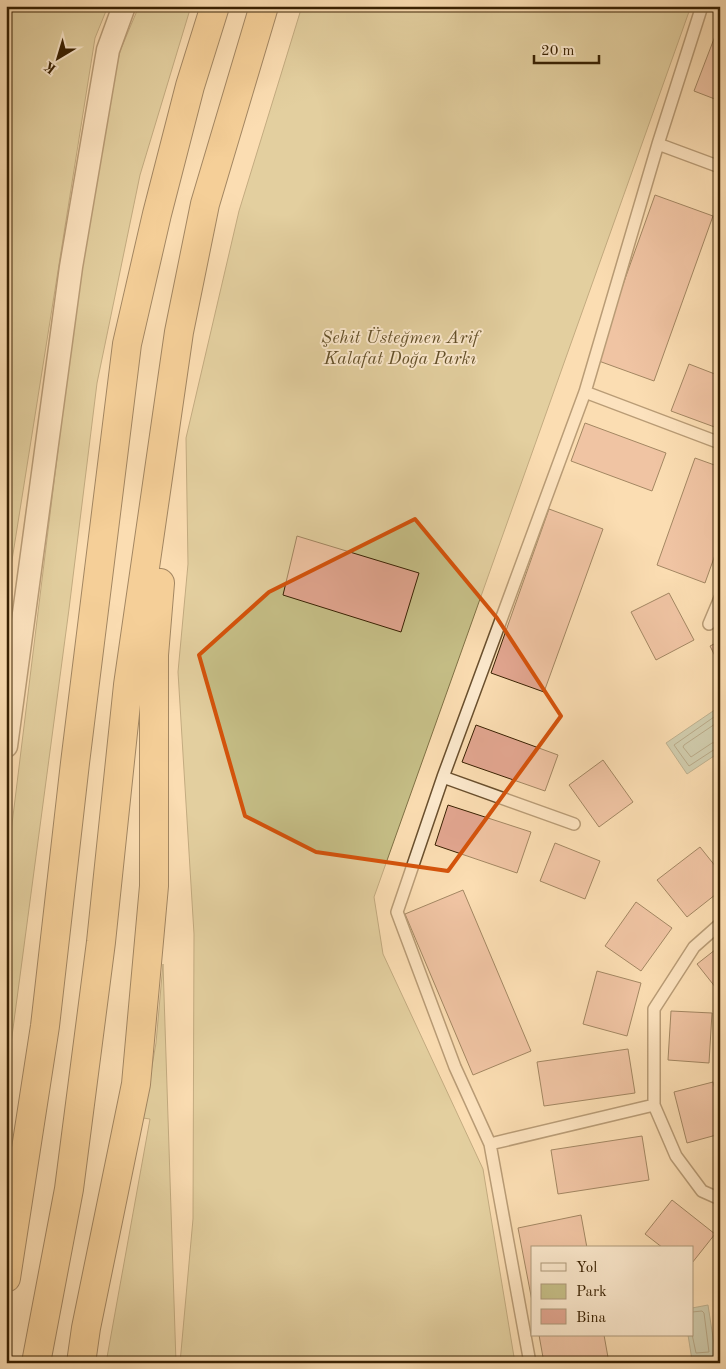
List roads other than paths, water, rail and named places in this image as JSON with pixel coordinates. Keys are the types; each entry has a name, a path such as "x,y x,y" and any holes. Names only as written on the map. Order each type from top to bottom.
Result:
{"highway":[{"path":"6,1278 45,1026 77,744 127,344 157,214 183,114 215,6"},
{"path":"36,1363 48,1310 71,1179 101,942 128,685 180,332 204,204 264,6"},
{"path":"81,1363 86,1328 136,1084 153,896 154,655 162,552 160,469"}],"street":[{"path":"6,746 70,267 108,50 124,6"}],"lane":[{"path":"530,1363 490,1144 455,1067 397,912 443,777 585,392 658,144 702,6"},
{"path":"658,144 720,167"},
{"path":"585,392 720,443"},
{"path":"709,624 720,598"},
{"path":"443,777 574,824"},
{"path":"720,924 694,946 654,1009 654,1105 676,1156 702,1191 720,1198"},
{"path":"490,1144 654,1105"}],"water":[{"path":"716,709 720,715 720,752 687,774 666,743"},
{"path":"708,1305 716,1357 692,1360 688,1336 694,1336 694,1308"}],"park label":[{"name":"Şehit Üsteğmen Arif Kalafat Doğa Parkı","path":"400,348"}]}
